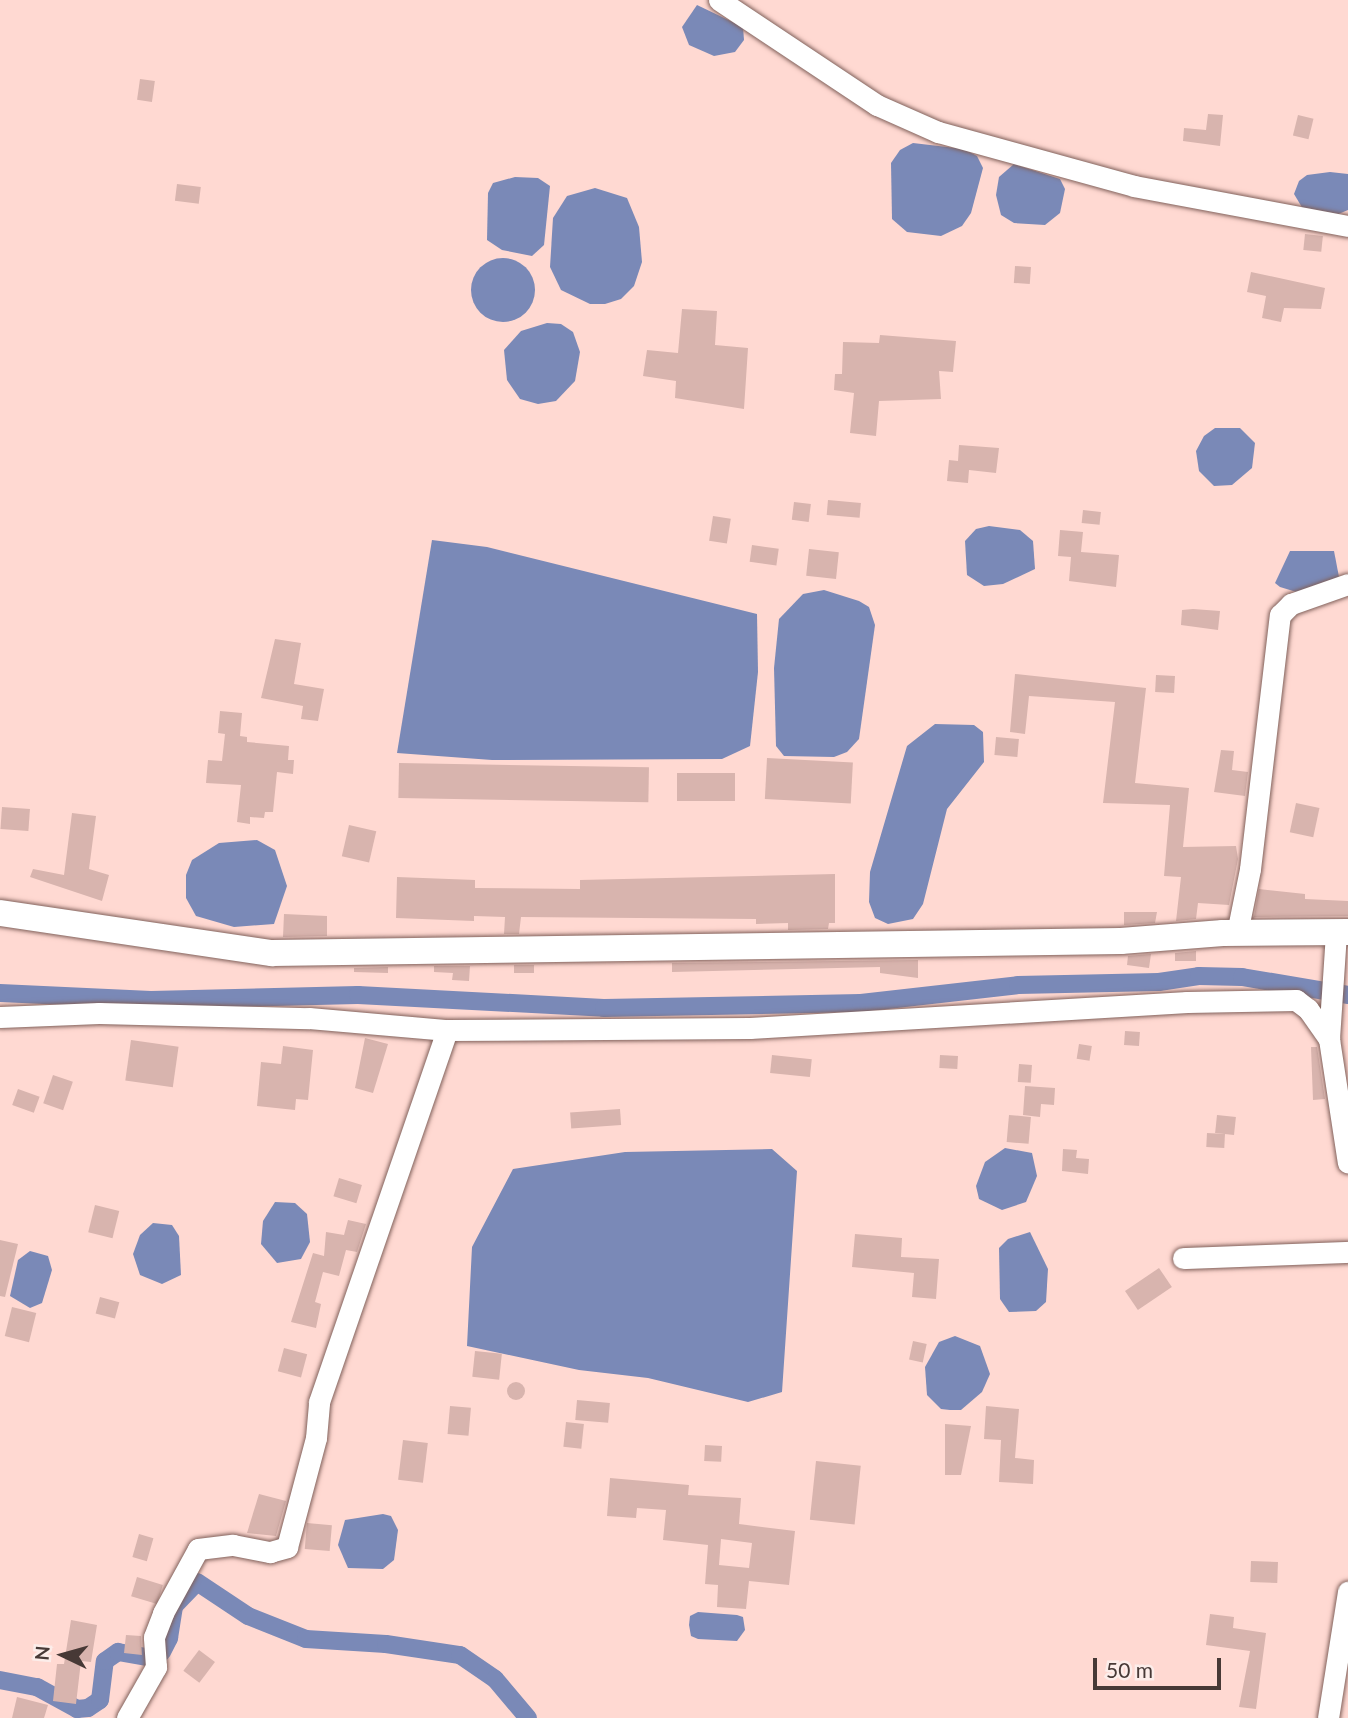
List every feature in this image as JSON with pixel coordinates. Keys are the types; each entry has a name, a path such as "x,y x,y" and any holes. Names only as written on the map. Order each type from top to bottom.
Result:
{"street":[{"path":"719,0 877,105 938,132 1134,186 1348,226"},
{"path":"1237,933 1250,869 1280,615 1291,604 1348,584"},
{"path":"0,913 272,953 1121,941 1237,933 1342,932 1329,1039 1348,1163"},
{"path":"0,1017 99,1013 309,1018 447,1030 849,1025 1186,1002 1296,1000 1308,1009 1329,1039"},
{"path":"127,1718 156,1667 154,1637 163,1613 198,1549 233,1545 270,1552 287,1547 316,1438 319,1402 447,1030"},
{"path":"1183,1258 1348,1252"},
{"path":"1328,1718 1348,1592"}],"water":[{"path":"697,5 743,27 744,40 735,52 714,56 689,45 682,27"},
{"path":"913,143 964,149 977,156 983,168 971,213 962,226 941,236 907,232 892,219 891,163 900,150"},
{"path":"1014,164 1060,179 1065,189 1060,213 1045,225 1014,223 1001,215 996,195 999,177"},
{"path":"1330,172 1348,174 1348,210 1336,215 1303,209 1294,194 1299,181 1307,175"},
{"path":"515,177 538,178 550,186 544,245 532,256 502,250 487,240 488,193 493,183"},
{"path":"595,188 627,198 639,227 642,262 634,286 621,299 605,304 590,304 561,290 550,267 553,218 567,196"},
{"path":"503,258 515,260 526,267 533,278 533,302 526,313 515,320 503,322 491,320 480,313 473,302 471,290 473,278 480,267 491,260"},
{"path":"547,323 561,324 573,332 580,352 575,381 556,401 538,404 520,399 507,380 504,350 521,331"},
{"path":"1215,428 1240,428 1255,443 1252,468 1232,485 1214,486 1199,471 1196,451 1204,436"},
{"path":"989,526 1020,530 1033,541 1035,569 1003,584 984,586 967,575 965,541 976,529"},
{"path":"432,540 487,547 757,614 758,672 750,746 722,759 492,760 397,753"},
{"path":"1290,551 1334,551 1339,577 1303,594 1280,587 1275,583"},
{"path":"824,590 869,607 875,625 859,739 847,752 834,757 784,756 776,746 774,668 779,619 803,594"},
{"path":"935,724 974,725 983,732 984,762 947,809 923,904 913,919 888,924 875,918 869,902 870,872 907,746"},
{"path":"257,840 275,850 287,886 274,924 234,927 196,916 186,898 186,875 192,860 219,843"},
{"path":"1005,1148 1032,1153 1037,1176 1026,1202 1002,1210 979,1199 976,1186 985,1162"},
{"path":"772,1149 797,1171 782,1392 748,1402 648,1378 579,1370 467,1346 472,1247 513,1169 625,1152"},
{"path":"275,1202 295,1203 307,1214 310,1242 301,1259 277,1263 261,1244 263,1221"},
{"path":"153,1223 172,1225 179,1236 181,1275 162,1284 140,1275 133,1254 140,1235"},
{"path":"1030,1232 1048,1269 1046,1302 1036,1311 1009,1312 1000,1299 999,1248 1008,1239"},
{"path":"30,1251 48,1256 52,1270 42,1303 30,1308 10,1296 18,1260"},
{"path":"955,1336 980,1346 990,1374 982,1392 961,1410 941,1409 927,1395 925,1367 939,1342"},
{"path":"383,1514 391,1516 398,1530 394,1560 383,1569 348,1568 338,1545 345,1520"},
{"path":"698,1612 743,1617 745,1630 737,1641 698,1639 691,1636 689,1625 690,1616"}],"building":[{"path":"140,79 155,81 152,102 137,100"},
{"path":"1208,114 1223,115 1220,146 1183,141 1184,128 1206,130"},
{"path":"1298,115 1314,119 1308,139 1293,135"},
{"path":"177,184 201,187 199,204 175,201"},
{"path":"1305,234 1323,236 1321,252 1303,250"},
{"path":"1015,266 1031,267 1030,284 1014,283"},
{"path":"1251,272 1325,288 1321,309 1284,308 1281,322 1262,318 1266,296 1247,292"},
{"path":"682,309 717,311 715,345 748,348 744,409 675,398 676,381 643,376 647,350 678,353"},
{"path":"880,335 956,341 953,372 939,371 941,399 879,401 876,436 850,433 854,393 834,390 835,374 842,374 843,342 879,343"},
{"path":"959,445 999,448 996,473 969,470 968,483 947,481 949,460 958,461"},
{"path":"828,500 861,503 860,518 827,515"},
{"path":"794,502 811,504 809,522 792,520"},
{"path":"1083,510 1101,512 1100,525 1082,523"},
{"path":"713,516 731,519 727,544 709,541"},
{"path":"1060,530 1083,532 1081,552 1119,555 1116,587 1069,581 1071,557 1058,556"},
{"path":"752,545 779,549 776,566 750,562"},
{"path":"809,549 839,552 836,579 806,576"},
{"path":"1182,610 1220,611 1218,630 1181,625"},
{"path":"275,639 301,643 294,684 324,689 318,721 301,719 303,706 261,698"},
{"path":"1015,674 1146,688 1135,783 1189,788 1183,847 1236,846 1238,859 1229,905 1198,903 1196,919 1176,921 1181,877 1164,876 1170,805 1103,803 1115,702 1029,696 1025,734 1010,732"},
{"path":"1156,675 1175,676 1174,693 1155,692"},
{"path":"220,711 242,713 240,736 247,737 247,742 289,746 288,760 294,760 293,774 277,772 273,812 265,812 264,818 250,817 250,824 237,822 241,785 206,783 208,760 222,761 225,734 218,733"},
{"path":"996,737 1019,739 1017,757 994,755"},
{"path":"1221,750 1234,751 1232,770 1248,772 1245,796 1214,792"},
{"path":"767,758 853,763 851,803 765,799"},
{"path":"399,763 649,767 648,802 398,798"},
{"path":"677,773 735,773 735,801 677,801"},
{"path":"1296,803 1319,808 1313,837 1290,832"},
{"path":"2,807 30,809 28,831 0,829"},
{"path":"72,813 96,816 89,869 109,875 102,901 30,877 33,869 64,875"},
{"path":"349,825 376,831 369,862 342,856"},
{"path":"835,874 835,923 829,923 828,929 788,930 788,923 756,924 756,919 521,917 519,934 504,934 505,917 474,916 474,921 396,918 397,877 475,880 475,888 580,889 580,880"},
{"path":"1259,889 1305,894 1305,899 1348,901 1348,916 1254,917"},
{"path":"1124,912 1157,912 1155,923 1124,925"},
{"path":"284,914 327,916 327,936 283,937"},
{"path":"1196,951 1196,961 1175,961 1175,953"},
{"path":"1151,954 1149,968 1127,965 1128,956"},
{"path":"918,960 918,978 880,973 880,967 672,972 672,963"},
{"path":"514,965 534,965 534,973 514,973"},
{"path":"434,966 470,966 469,981 452,980 453,973 434,972"},
{"path":"388,967 388,973 354,972 354,968"},
{"path":"1125,1031 1140,1032 1139,1046 1124,1045"},
{"path":"365,1038 388,1044 373,1093 355,1088"},
{"path":"131,1040 179,1047 173,1087 125,1081"},
{"path":"1079,1044 1092,1046 1089,1061 1077,1059"},
{"path":"283,1046 313,1050 308,1100 296,1099 295,1110 257,1106 261,1062 281,1064"},
{"path":"1311,1047 1317,1047 1325,1099 1313,1100"},
{"path":"772,1055 812,1059 810,1077 770,1073"},
{"path":"940,1055 958,1056 957,1069 939,1068"},
{"path":"1019,1064 1032,1065 1031,1083 1018,1082"},
{"path":"53,1075 73,1082 63,1110 43,1103"},
{"path":"1025,1086 1055,1088 1054,1105 1041,1104 1040,1117 1023,1115"},
{"path":"18,1089 40,1097 34,1113 12,1105"},
{"path":"620,1109 621,1125 571,1128 570,1112"},
{"path":"1009,1115 1031,1117 1029,1144 1007,1142"},
{"path":"1217,1115 1236,1117 1234,1135 1215,1133"},
{"path":"1207,1133 1225,1134 1224,1148 1206,1147"},
{"path":"1063,1149 1077,1150 1076,1158 1089,1159 1088,1174 1062,1171"},
{"path":"339,1178 362,1185 356,1203 333,1196"},
{"path":"95,1205 119,1211 112,1238 88,1232"},
{"path":"348,1220 366,1224 357,1252 346,1250 339,1276 323,1272 315,1302 321,1304 316,1328 291,1322 313,1253 324,1256 326,1232 344,1235"},
{"path":"855,1234 902,1238 901,1257 939,1259 936,1299 912,1297 914,1273 852,1267"},
{"path":"0,1240 18,1244 5,1297 0,1296"},
{"path":"1159,1268 1172,1287 1138,1310 1125,1291"},
{"path":"100,1297 119,1302 115,1319 96,1313"},
{"path":"12,1307 36,1313 29,1342 5,1336"},
{"path":"913,1341 927,1344 923,1362 909,1360"},
{"path":"284,1348 307,1354 301,1377 278,1371"},
{"path":"475,1351 502,1354 499,1380 472,1377"},
{"path":"516,1382 522,1385 525,1391 522,1397 516,1400 510,1397 507,1391 510,1385"},
{"path":"577,1400 610,1403 608,1423 575,1420"},
{"path":"450,1406 471,1408 468,1436 448,1434"},
{"path":"986,1406 1019,1409 1015,1458 1034,1460 1033,1484 999,1482 1001,1440 984,1439"},
{"path":"566,1422 584,1424 581,1449 563,1447"},
{"path":"945,1424 971,1426 961,1475 945,1475"},
{"path":"403,1440 428,1443 423,1483 398,1480"},
{"path":"705,1445 722,1446 721,1462 704,1461"},
{"path":"816,1461 861,1466 855,1524 810,1520"},
{"path":"610,1478 689,1485 688,1495 741,1498 739,1524 795,1531 789,1585 749,1581 746,1609 717,1607 718,1585 705,1584 708,1545 663,1540 666,1510 637,1508 636,1518 607,1516","holes":["721,1539 752,1543 749,1568 719,1565"]},
{"path":"259,1494 286,1501 276,1536 247,1533"},
{"path":"307,1523 332,1525 330,1551 305,1549"},
{"path":"139,1534 153,1538 147,1561 132,1557"},
{"path":"1251,1561 1278,1562 1277,1583 1250,1582"},
{"path":"137,1577 163,1585 157,1604 131,1596"},
{"path":"1210,1614 1234,1617 1233,1628 1266,1633 1256,1709 1239,1707 1250,1651 1206,1645"},
{"path":"71,1620 97,1625 91,1662 81,1661 76,1704 53,1701 57,1664 64,1664"},
{"path":"126,1635 141,1636 142,1655 124,1653"},
{"path":"199,1650 215,1662 199,1683 183,1671"},
{"path":"17,1697 48,1705 44,1718 12,1718"}],"waterway":[{"path":"0,993 151,1000 358,995 604,1008 861,1003 1018,985 1159,982 1199,976 1242,977 1348,995"},
{"path":"162,1652 169,1638 174,1606 197,1582 248,1616 306,1639 386,1644 460,1655 495,1679 528,1718"},
{"path":"0,1680 37,1687 77,1709 88,1708 100,1700 105,1661 118,1652 153,1658"}]}
